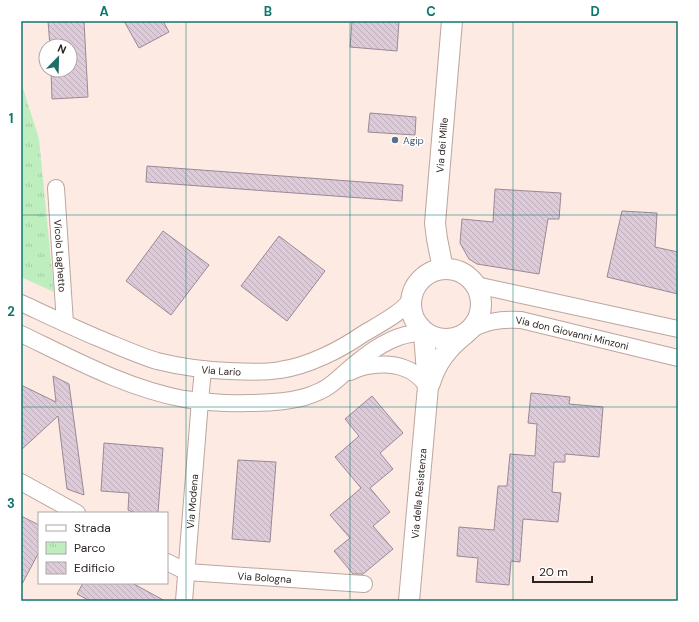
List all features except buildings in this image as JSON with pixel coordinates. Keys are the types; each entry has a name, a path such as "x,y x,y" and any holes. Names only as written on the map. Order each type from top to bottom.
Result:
{"street":[{"name":"Via dei Mille","path":"442,269 435,223 452,21"},
{"name":"Vicolo Laghetto","path":"56,188 64,323"},
{"path":"442,269 454,270 464,274 476,285 480,293 481,310 475,324 467,332 452,338 442,338 425,331 417,323 412,311 413,296 417,286 431,272 442,269"},
{"path":"476,285 678,329"},
{"name":"Via Lario","path":"21,303 144,357 171,364 203,369 249,372 280,370 303,364 326,355 355,340 404,308 413,296"},
{"name":"Via don Giovanni Minzoni","path":"467,332 491,321 510,319 521,320 678,358"},
{"path":"336,380 354,364 380,346 400,336 425,331"},
{"name":"Via della Resistenza","path":"409,601 428,387 425,331"},
{"name":"Via della Resistenza","path":"428,387 433,371 440,359 452,345 467,332"},
{"path":"21,334 117,379 136,386 184,399 218,403 242,403 293,399 322,390 346,374 371,365 390,365 404,368 418,376 428,387"},
{"name":"Via Modena","path":"184,601 203,369"},
{"path":"21,482 75,512"},
{"name":"Via Bologna","path":"168,562 187,572 364,584"}],"green space":[{"path":"21,82 39,139 54,292 21,277"}],"place":[{"name":"Agip","path":"395,140"}]}
